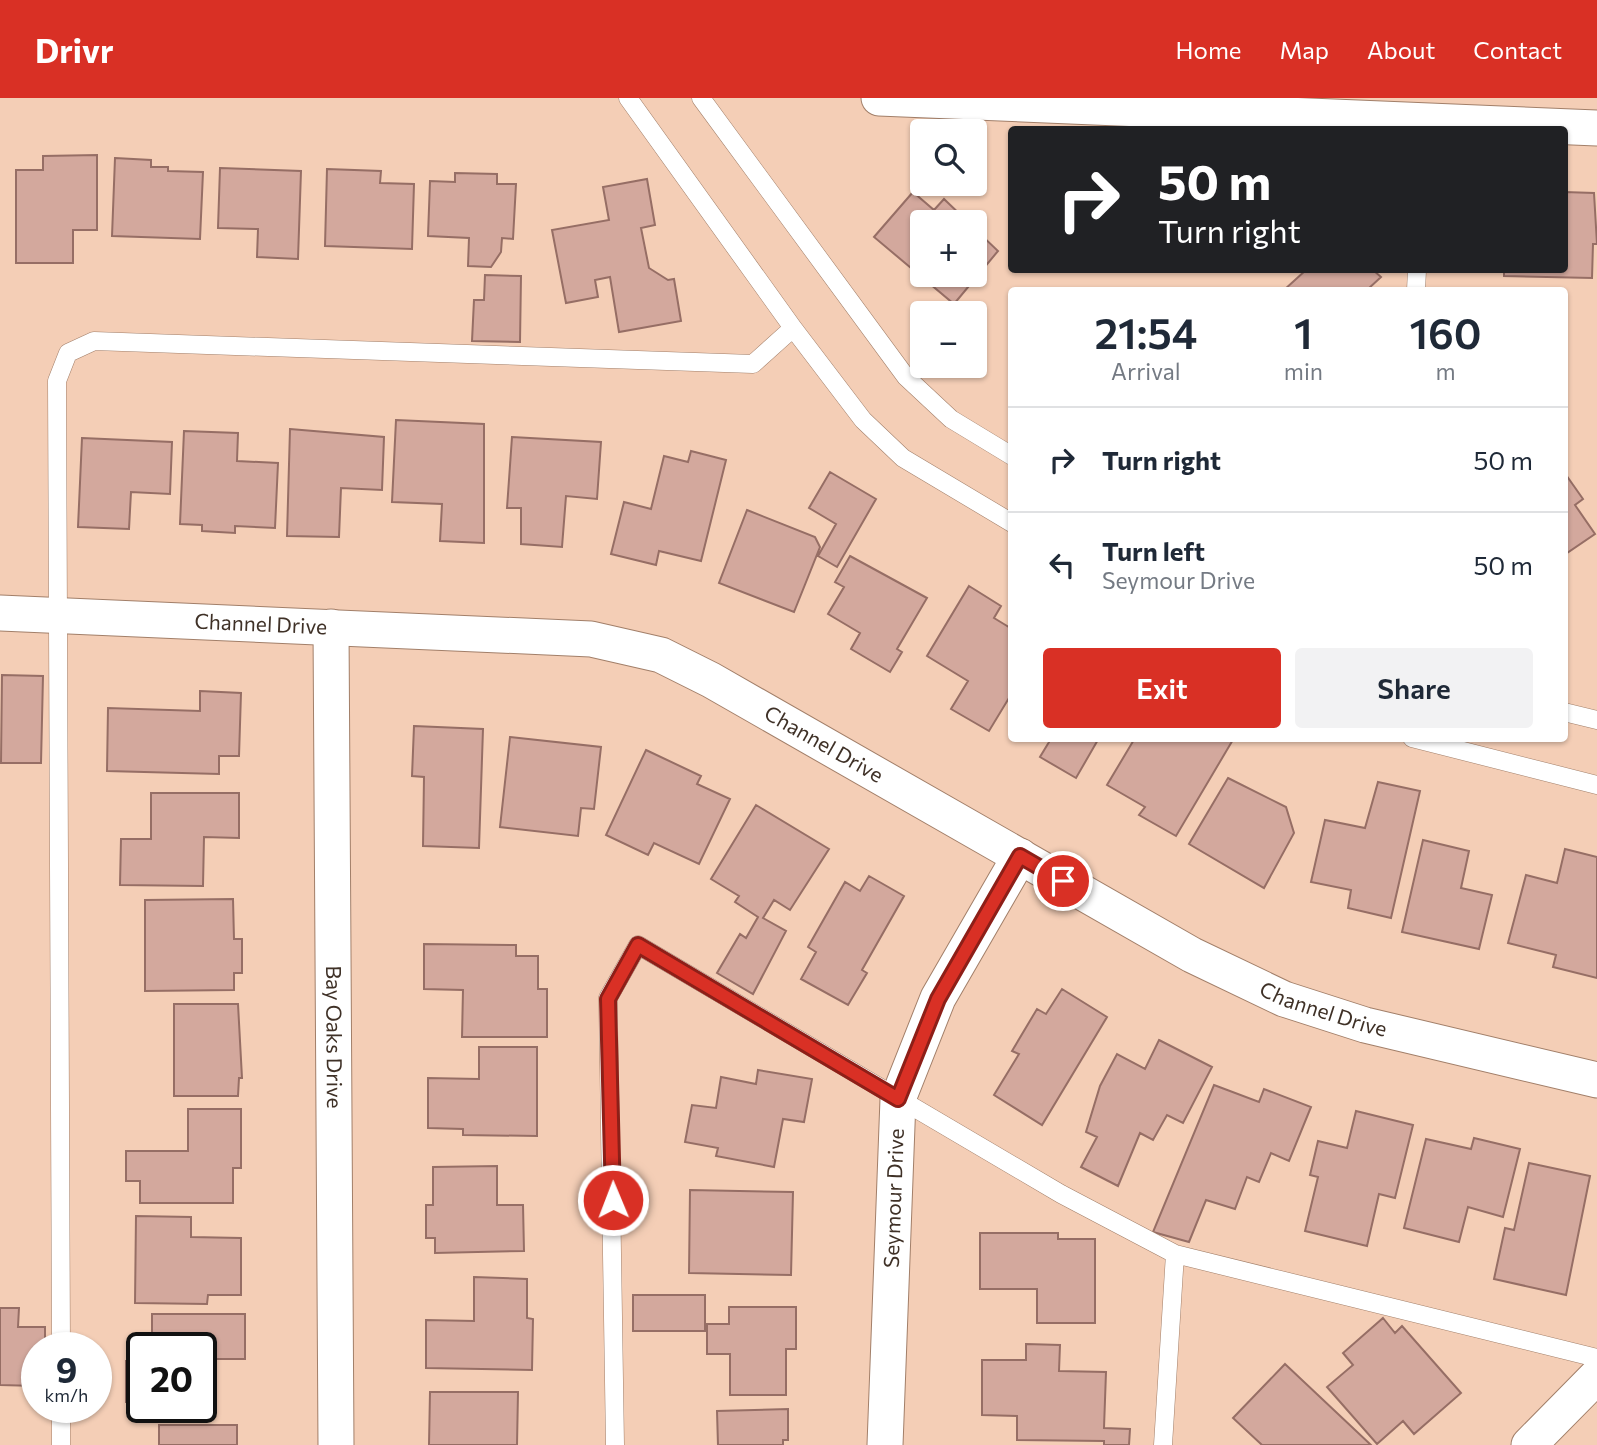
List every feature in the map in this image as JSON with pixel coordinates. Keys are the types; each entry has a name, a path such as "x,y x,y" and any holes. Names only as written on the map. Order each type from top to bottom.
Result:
{"street":[{"path":"879,98 1103,119 1480,126"},
{"path":"1568,128 1597,128"},
{"name":"Channel Drive","path":"0,613 591,639 661,655 711,680 1192,955 1284,999 1365,1025 1597,1080"},
{"name":"Bay Oaks Drive","path":"331,627 336,1445"},
{"name":"Seymour Drive","path":"885,1445 898,1099 938,999 1020,856"},
{"path":"1529,1445 1597,1376"}],"lane":[{"path":"628,98 793,328 863,420 903,458 1008,521"},
{"path":"701,98 906,377 951,419 1008,454"},
{"path":"61,1332 57,381 68,353 94,341 752,364 793,328"},
{"path":"1568,713 1597,720"},
{"path":"1428,742 1597,785"},
{"path":"615,1445 608,999 638,945 1061,1194 1175,1254 1265,1274 1597,1358"},
{"path":"1163,1445 1175,1254"},
{"path":"61,1423 61,1445"}],"building":[{"path":"97,155 97,230 73,230 73,263 16,263 16,170 43,170 43,156"},
{"path":"115,158 151,160 151,167 168,167 168,171 203,172 200,239 112,236"},
{"path":"220,168 301,171 298,259 257,257 258,229 218,228"},
{"path":"327,169 381,171 380,183 414,184 412,249 325,246"},
{"path":"455,173 497,174 497,184 516,184 513,239 502,238 501,252 491,267 468,266 469,238 428,236 430,181 455,182"},
{"path":"647,179 655,225 641,228 649,268 668,280 674,279 681,321 619,332 610,277 595,280 598,297 566,303 552,230 609,220 603,187"},
{"path":"1568,192 1594,193 1597,244 1593,244 1592,278 1504,276 1504,273 1568,273"},
{"path":"910,195 918,196 934,210 910,210 910,267 874,237"},
{"path":"944,199 955,210 934,210"},
{"path":"987,240 998,251 987,264"},
{"path":"1303,273 1376,273 1381,277 1370,287 1287,287"},
{"path":"485,275 521,276 520,342 472,341 474,300 484,300"},
{"path":"934,287 968,287 956,301 950,301"},
{"path":"396,420 484,424 484,543 440,541 442,504 392,502"},
{"path":"290,429 384,437 382,490 341,488 339,537 287,536"},
{"path":"184,431 238,433 237,461 278,463 275,528 235,526 235,533 202,531 202,525 180,524"},
{"path":"512,437 601,442 597,499 566,496 562,547 521,544 521,508 507,508"},
{"path":"82,438 172,442 170,494 131,492 129,529 78,527"},
{"path":"691,451 726,460 701,561 659,551 656,565 611,554 624,502 651,509 664,456 688,462"},
{"path":"830,472 876,499 837,567 818,556 836,524 809,508"},
{"path":"1568,478 1583,499 1575,505 1595,534 1568,552"},
{"path":"747,510 815,537 820,547 794,612 719,583"},
{"path":"850,556 927,598 897,649 902,652 890,672 851,649 860,633 828,614 844,587 835,582"},
{"path":"969,586 1001,606 994,618 1008,627 1008,700 989,731 951,709 968,681 927,656"},
{"path":"2,675 43,676 41,763 1,763"},
{"path":"200,691 241,693 239,756 219,756 219,774 107,771 108,708 200,711"},
{"path":"414,726 483,729 479,848 423,846 424,777 412,776"},
{"path":"510,737 601,747 594,809 581,808 578,836 500,827"},
{"path":"1049,742 1097,742 1076,778 1040,757"},
{"path":"1133,742 1232,742 1176,836 1139,815 1145,807 1107,785"},
{"path":"646,750 701,776 697,784 730,799 699,864 654,843 648,855 606,835"},
{"path":"1228,778 1286,807 1294,833 1264,888 1189,844"},
{"path":"1378,782 1420,791 1391,918 1348,908 1351,890 1311,882 1325,820 1365,828"},
{"path":"151,793 239,793 239,838 204,837 203,886 120,885 121,839 151,839"},
{"path":"756,805 829,849 790,910 774,900 763,918 786,931 753,994 717,973 740,934 746,938 758,917 735,902 739,896 711,879"},
{"path":"1423,840 1469,851 1461,888 1492,895 1479,949 1402,932"},
{"path":"1565,849 1597,857 1597,978 1553,967 1556,955 1508,943 1526,875 1557,883"},
{"path":"869,876 904,896 862,970 867,973 848,1005 801,979 816,952 808,947 845,882 860,891"},
{"path":"233,899 234,939 242,939 242,973 234,973 234,990 145,991 145,900"},
{"path":"424,944 516,945 516,956 538,956 538,989 547,989 547,1037 462,1037 463,990 424,989"},
{"path":"1062,989 1107,1017 1042,1125 994,1095 1019,1054 1012,1051 1037,1009 1046,1014"},
{"path":"174,1004 238,1004 242,1078 239,1078 238,1096 174,1096"},
{"path":"1159,1040 1212,1067 1183,1123 1167,1115 1153,1140 1140,1133 1118,1186 1081,1167 1097,1137 1086,1132 1100,1086 1117,1054 1145,1069"},
{"path":"479,1047 537,1047 537,1136 463,1135 463,1129 428,1128 428,1078 479,1079"},
{"path":"758,1070 812,1079 804,1122 783,1119 774,1167 716,1156 718,1148 685,1142 692,1105 716,1108 721,1077 756,1084"},
{"path":"1214,1085 1259,1102 1264,1089 1311,1107 1289,1161 1271,1153 1259,1182 1247,1177 1235,1209 1206,1200 1189,1242 1153,1232"},
{"path":"188,1109 241,1109 241,1168 233,1168 233,1203 140,1203 140,1181 126,1181 126,1151 188,1151"},
{"path":"1356,1111 1413,1125 1395,1198 1379,1194 1367,1246 1305,1231 1318,1177 1310,1175 1318,1141 1347,1148"},
{"path":"1474,1138 1520,1149 1503,1217 1468,1207 1459,1242 1404,1228 1426,1139 1471,1149"},
{"path":"1529,1163 1590,1176 1566,1295 1494,1279 1505,1228 1514,1230"},
{"path":"497,1166 497,1205 523,1205 524,1251 435,1253 435,1238 426,1238 426,1205 433,1205 433,1167"},
{"path":"690,1190 793,1192 791,1275 689,1273"},
{"path":"136,1216 191,1217 191,1237 241,1238 241,1295 208,1295 207,1304 135,1303"},
{"path":"980,1233 1058,1233 1058,1239 1095,1239 1095,1323 1037,1323 1037,1289 980,1289"},
{"path":"474,1277 527,1279 527,1318 533,1319 532,1370 426,1368 426,1320 474,1321"},
{"path":"633,1295 705,1295 705,1331 633,1331"},
{"path":"729,1307 796,1307 796,1349 786,1349 786,1395 730,1395 730,1354 707,1354 707,1324 729,1324"},
{"path":"0,1308 19,1308 18,1327 45,1327 45,1332 21,1332 21,1386 0,1385"},
{"path":"152,1314 245,1314 245,1359 217,1359 217,1332 152,1332"},
{"path":"1383,1318 1395,1333 1402,1326 1461,1393 1414,1434 1403,1421 1377,1444 1327,1387 1353,1365 1343,1353"},
{"path":"1026,1344 1060,1345 1059,1371 1106,1372 1104,1428 1130,1429 1129,1445 1104,1445 1104,1441 1017,1440 1017,1416 982,1415 982,1360 1026,1360"},
{"path":"1285,1364 1371,1445 1262,1445 1233,1418"},
{"path":"430,1392 518,1392 517,1445 429,1445"},
{"path":"788,1409 788,1440 783,1440 783,1445 718,1445 717,1411"},
{"path":"159,1425 237,1425 237,1445 159,1445"}],"route":[{"path":"613,1200 608,999 638,945 898,1099 938,999 1020,856 1063,881"}]}
